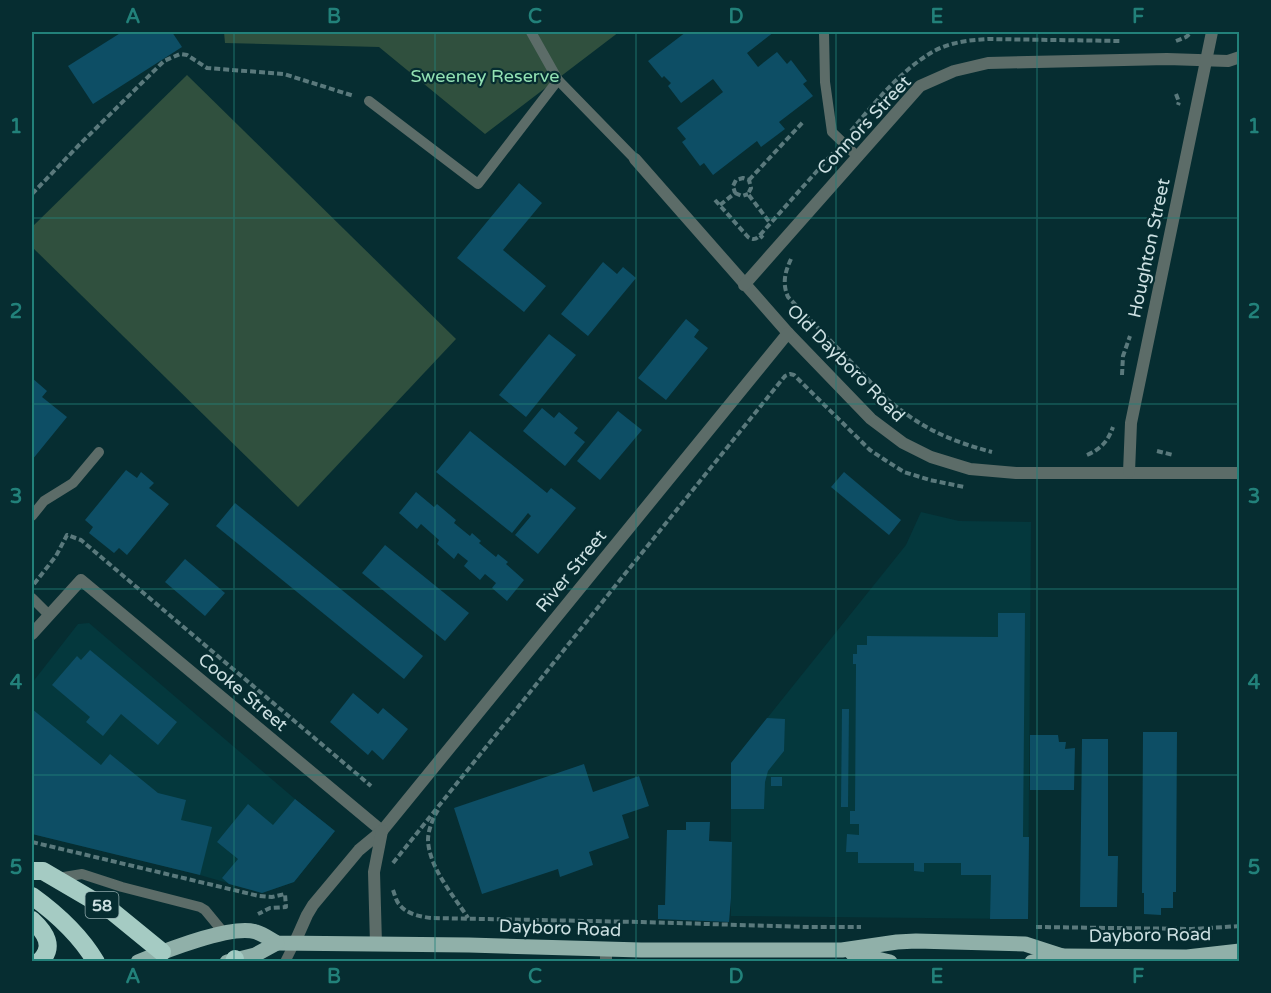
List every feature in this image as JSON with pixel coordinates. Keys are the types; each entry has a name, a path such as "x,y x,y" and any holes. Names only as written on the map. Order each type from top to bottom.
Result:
{"highway":[{"name":"58","path":"32,871 43,871 57,878 113,912 162,952"},
{"name":"58","path":"32,896 59,917 89,950 96,962"},
{"path":"32,920 46,938 48,946 47,954 39,962"}],"main road":[{"name":"Dayboro Road","path":"138,962 191,942 224,933 254,931 277,943"},
{"name":"Dayboro Road","path":"232,961 255,955 277,943 295,942 470,945 606,955 842,950 916,941 1025,944 1062,956 1103,959 1187,957 1239,951"},
{"name":"Dayboro Road","path":"842,950 890,962"},
{"name":"Dayboro Road","path":"1032,962 1062,956"}],"street":[{"name":"Houghton Street","path":"1129,472 1131,423 1212,32"},
{"name":"Connors Street","path":"744,285 920,86 954,72 988,63 1234,59 1239,68"},
{"name":"Old Dayboro Road","path":"635,159 788,333 871,419 903,443 931,457 970,469 1016,473 1239,473"},
{"name":"River Street","path":"295,942 313,905 359,850 382,831 788,333"},
{"name":"Cooke Street","path":"49,615 81,580 382,831"},
{"path":"32,634 49,615"},
{"name":"River Street","path":"376,944 374,872 382,831"}],"lane":[{"path":"531,32 558,80 635,159"},
{"path":"824,32 825,82 832,132 858,157"},
{"path":"369,101 478,184 558,80"},
{"path":"32,516 44,501 73,483 99,452"},
{"path":"32,598 49,615"},
{"path":"57,878 82,874 200,907 224,933"},
{"path":"285,962 295,942"}],"path":[{"path":"32,194 164,61 180,54 187,55 207,68 284,74 369,101"},
{"path":"749,180 803,122"},
{"path":"735,193 736,180 743,178 749,180"},
{"path":"735,193 742,196 748,194 751,188 749,180"},
{"path":"720,205 735,193"},
{"path":"748,194 770,223"},
{"path":"715,200 748,237 754,239 760,236 791,260 784,278 788,297 887,399 932,431 971,447 1002,453"},
{"path":"390,870 393,863 444,799 785,376"},
{"path":"1078,455 1089,454 1101,448"},
{"path":"32,587 56,556 67,536 81,540 372,786"},
{"path":"444,799 432,820 428,839 440,876 469,919"},
{"path":"32,842 259,896 272,897 285,894 286,907"},
{"path":"390,884 398,904 411,913 432,918 861,927"},
{"path":"1028,927 1192,929 1239,926"}],"shaded area":[{"path":"921,512 959,521 1031,522 1028,919 731,916 731,763 906,545"},
{"path":"89,623 335,831 294,882 262,893 200,875 32,834 32,683 78,624"}],"green space":[{"name":"Sweeney Reserve","path":"224,32 619,32 485,134 379,47 225,43"},
{"path":"187,75 456,339 298,507 32,247 32,227"}],"building":[{"path":"122,32 172,32 182,47 93,104 68,66"},
{"path":"686,32 774,32 747,53 758,67 777,52 787,64 791,60 807,81 803,84 813,96 779,122 785,129 761,147 757,141 713,175 704,163 700,166 682,142 686,139 677,128 723,92 713,79 681,103 668,86 671,83 664,76 662,78 648,61"},
{"path":"519,183 542,203 503,250 546,286 524,312 457,258"},
{"path":"603,262 617,274 623,267 636,278 588,336 561,314"},
{"path":"686,319 699,330 694,337 708,348 666,400 638,378"},
{"path":"549,334 576,355 526,417 499,395"},
{"path":"32,378 47,391 42,397 67,417 32,460"},
{"path":"542,408 554,418 559,412 578,428 574,433 585,442 565,466 523,431"},
{"path":"618,411 642,430 600,480 577,461"},
{"path":"470,431 547,493 551,488 576,508 538,554 515,535 531,516 528,513 512,533 436,472"},
{"path":"126,470 137,478 141,472 154,483 149,488 169,504 127,555 119,548 114,553 89,533 93,527 85,520"},
{"path":"844,472 901,520 889,535 831,487"},
{"path":"416,492 434,507 437,504 456,520 454,523 470,536 472,533 481,541 479,543 496,557 498,554 508,562 506,564 524,580 507,601 492,588 496,583 485,574 480,580 464,566 468,561 458,553 454,559 437,544 439,540 421,524 417,529 399,513"},
{"path":"235,503 423,656 404,679 216,526"},
{"path":"385,545 469,613 445,641 362,573"},
{"path":"185,559 225,593 205,616 165,582"},
{"path":"998,613 1025,613 1023,837 1029,837 1028,919 990,919 991,875 961,875 961,863 924,863 924,872 914,871 914,863 858,863 858,852 846,852 847,834 859,835 859,824 850,824 850,811 855,811 856,664 853,664 853,654 857,654 857,645 867,645 867,636 998,637"},
{"path":"90,650 177,722 158,745 121,714 103,736 86,722 90,717 52,685 77,656 81,660"},
{"path":"353,693 378,714 383,708 408,729 383,760 372,750 368,755 330,722"},
{"path":"32,709 101,765 110,754 158,793 186,800 181,820 212,827 200,875 32,834"},
{"path":"842,709 849,709 848,807 841,807"},
{"path":"767,718 785,719 784,751 768,771 765,782 764,809 731,809 731,763"},
{"path":"1143,732 1177,732 1176,892 1173,892 1173,908 1161,908 1161,915 1144,914 1144,893 1142,893"},
{"path":"1030,735 1058,735 1059,742 1066,742 1065,749 1075,748 1074,790 1030,790"},
{"path":"1082,739 1108,739 1108,856 1118,856 1117,907 1080,907"},
{"path":"584,764 593,792 639,776 649,806 622,815 629,838 589,852 593,865 560,877 558,869 482,894 454,808"},
{"path":"771,777 782,777 782,786 771,786"},
{"path":"295,799 335,831 294,882 262,893 229,884 222,878 238,859 217,842 248,804 273,825"},
{"path":"686,822 710,822 709,841 732,842 729,922 658,919 658,905 665,905 667,830 686,830"}]}
